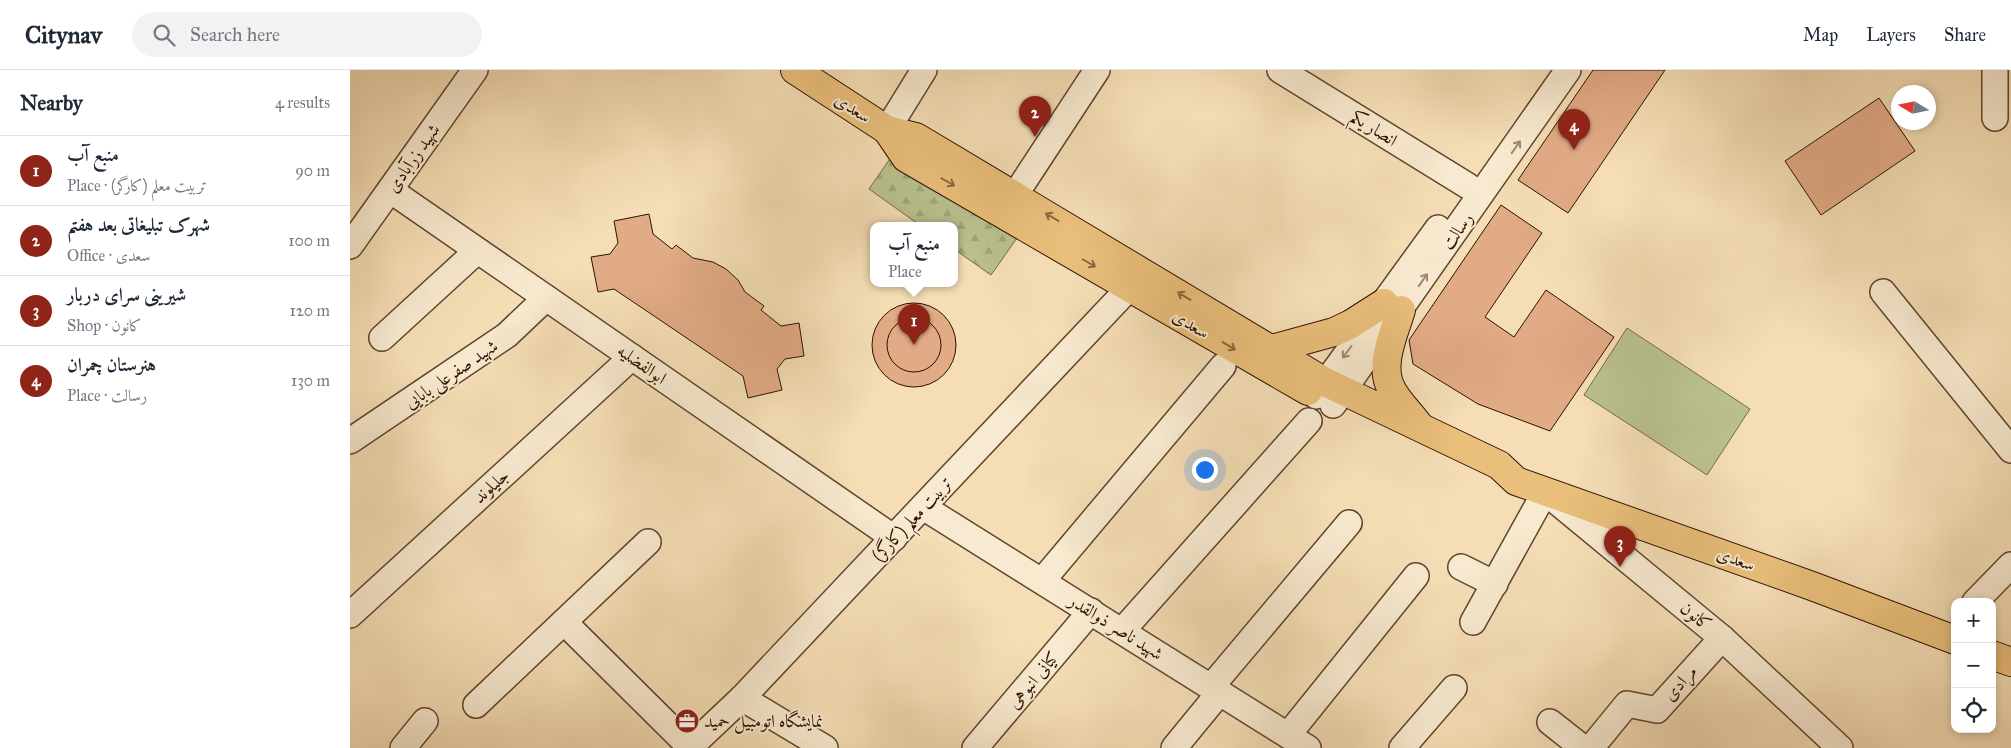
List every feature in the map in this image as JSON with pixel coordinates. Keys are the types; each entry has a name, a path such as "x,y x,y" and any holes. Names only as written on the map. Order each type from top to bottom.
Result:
{"main road":[{"name":"سعدی","path":"795,70 887,130 916,137 1272,349 1325,399 1422,430 1499,465 1516,480 1545,492 1951,633"},
{"name":"سعدی","path":"887,130 906,158 1130,286 1260,365 1492,481 1516,480"},
{"path":"1272,349 1334,332 1393,306 1386,372 1391,389 1422,430"},
{"path":"1996,656 2011,662"}],"street":[{"name":"شهید زرآبادی","path":"350,246 475,70"},
{"path":"887,130 924,70"},
{"path":"1015,195 1097,70"},
{"name":"انصار یکم","path":"1280,70 1468,186"},
{"name":"رسالت","path":"1393,306 1468,186 1549,70"},
{"name":"رسالت","path":"1122,631 1325,399 1568,70"},
{"path":"1995,70 1995,118"},
{"name":"ابوالفضلیه","path":"390,190 894,538"},
{"path":"382,338 476,251"},
{"name":"تربیت معلم (کارگر)","path":"690,747 742,698 1130,286"},
{"path":"1883,292 2011,450"},
{"name":"شهید صفرعلی بابایی","path":"350,442 507,335 546,298"},
{"name":"جلیلوند","path":"350,615 632,357"},
{"path":"1042,581 1222,366"},
{"path":"1473,622 1545,492"},
{"name":"کانون","path":"1545,492 1722,638 1840,748"},
{"name":"شهید ناصر ذوالقدر","path":"923,507 1298,741"},
{"path":"1174,748 1216,690 1349,523"},
{"path":"476,705 648,542"},
{"path":"1979,598 2011,565"},
{"path":"1461,567 1495,584"},
{"path":"1298,741 1416,576"},
{"name":"کیانی انبوهی","path":"975,748 1091,612"},
{"path":"564,622 690,747"},
{"name":"مرادی","path":"1591,748 1627,704 1656,710 1722,638"},
{"path":"1402,748 1454,688"},
{"path":"742,698 825,748"},
{"path":"403,748 425,721"},
{"path":"1550,722 1583,748"}],"green space":[{"path":"894,153 1017,238 991,275 958,252 958,222 915,222 869,189"},
{"path":"1627,328 1750,409 1707,475 1584,395"}],"building":[{"path":"1593,70 1665,70 1568,213 1518,180"},
{"path":"1879,98 1891,116 1891,130 1901,130 1915,151 1821,215 1785,161"},
{"path":"1501,205 1542,233 1485,317 1514,337 1546,290 1614,337 1550,431 1478,404 1413,364 1409,340"},
{"path":"649,214 653,234 672,249 676,245 693,258 713,262 726,269 738,280 745,292 764,306 761,310 781,326 799,323 804,356 785,359 777,369 782,390 748,398 743,376 614,289 598,292 591,257 610,254 618,243 614,221"},
{"path":"914,303 930,306 944,315 953,329 956,345 953,361 944,375 930,384 914,387 898,384 884,375 875,361 872,345 875,329 884,315 898,306"},
{"path":"914,318 924,320 933,326 939,335 941,345 939,355 933,364 924,370 914,372 904,370 895,364 889,355 887,345 889,335 895,326 904,320"}],"place":[{"name":"شهرک تبلیغاتی بعد هفتم","path":"1035,137"},
{"name":"هنرستان چمران","path":"1574,150"},
{"name":"منبع آب","path":"914,345"},
{"name":"شیرینی سرای دربار","path":"1620,567"},
{"name":"نمایشگاه اتومبیل حمید","path":"687,721"}]}
